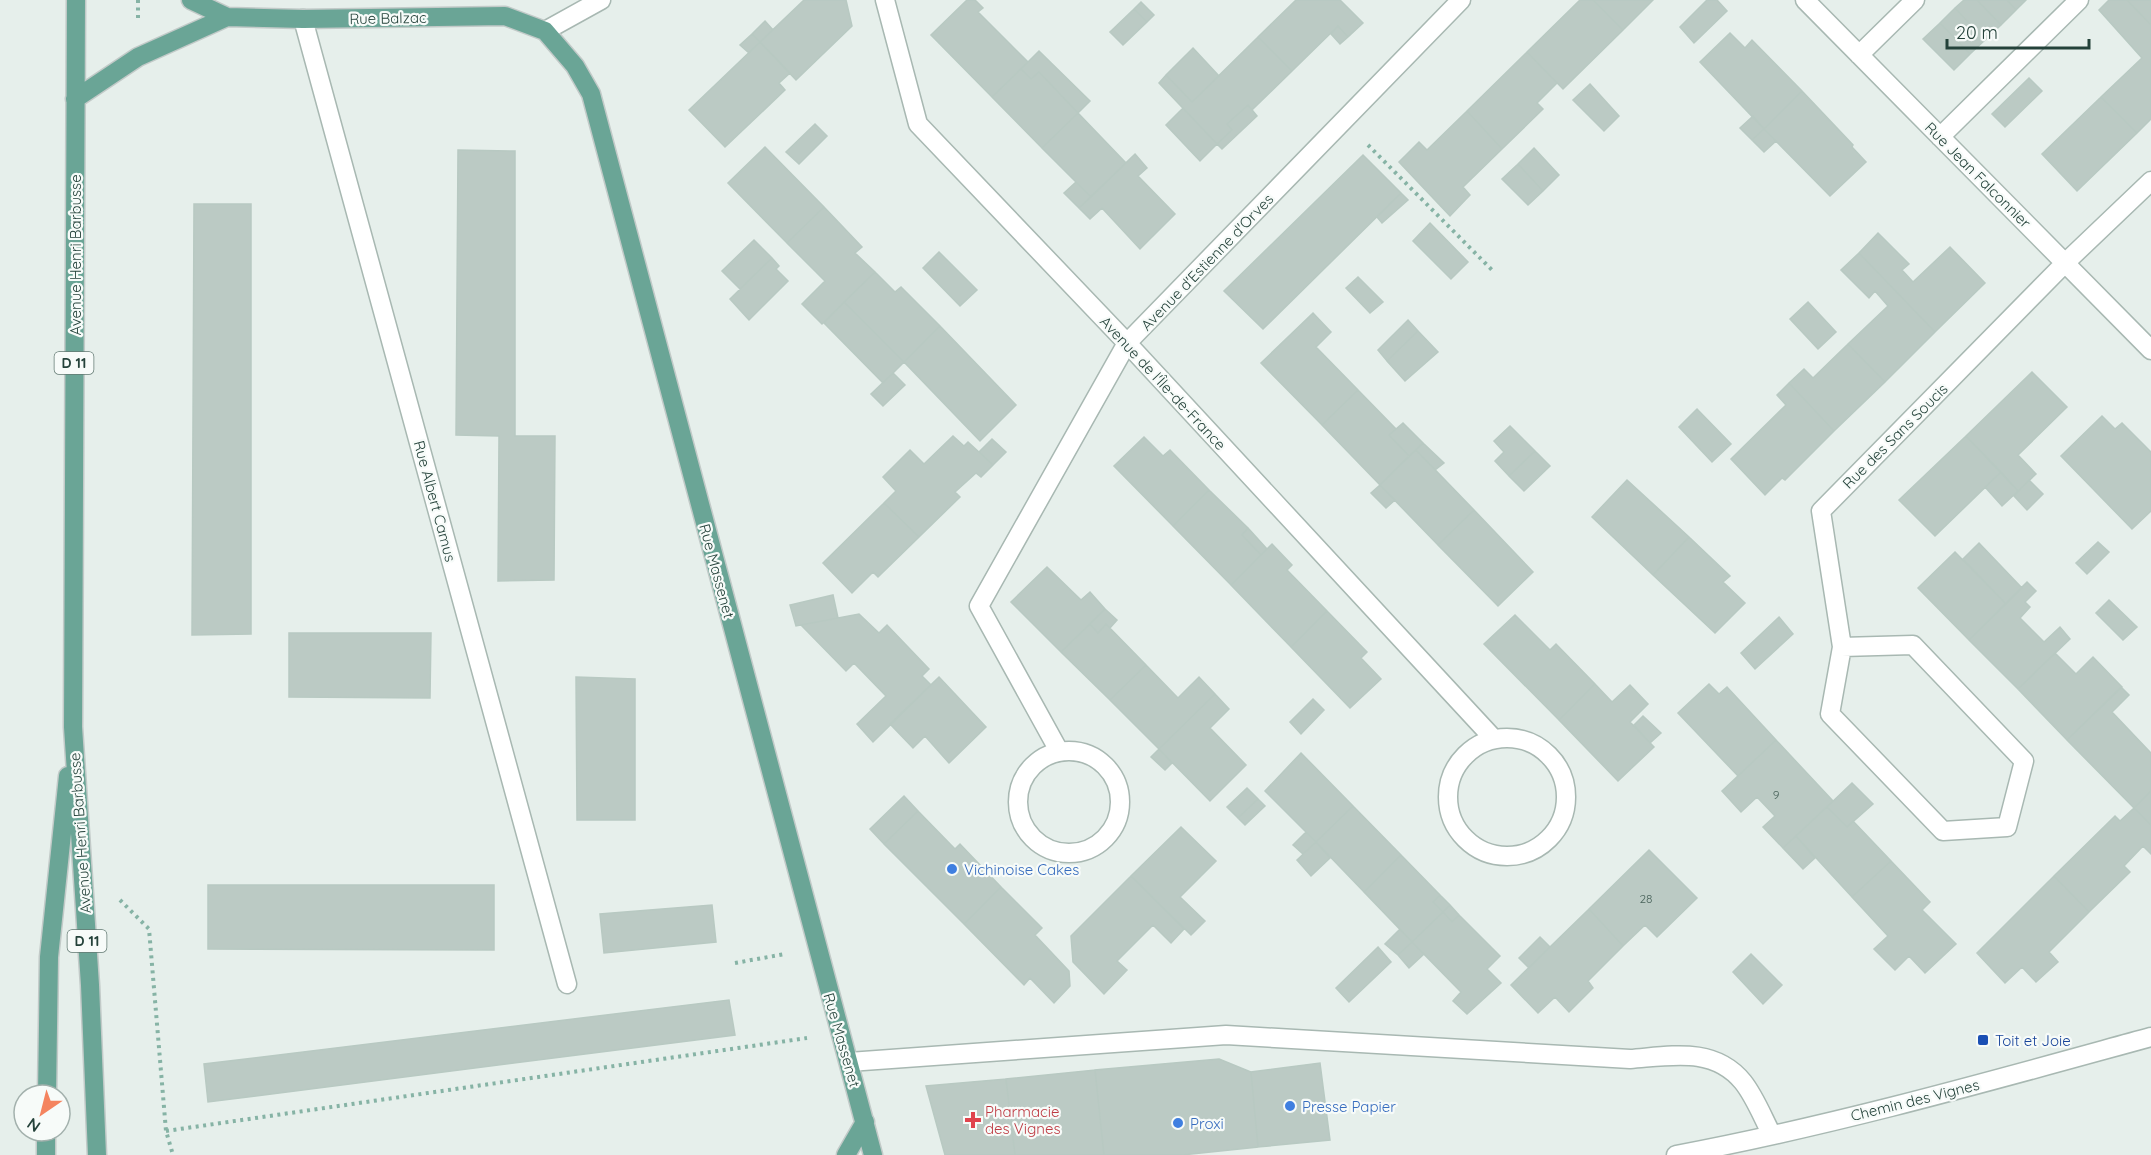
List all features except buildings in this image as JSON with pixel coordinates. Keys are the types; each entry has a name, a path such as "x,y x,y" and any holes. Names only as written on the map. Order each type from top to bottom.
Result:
{"main road":[{"name":"Avenue Henri Barbusse","path":"76,0 73,727 89,974 97,1155"},
{"name":"Rue Balzac","path":"191,0 227,17 303,19 505,16 545,32"},
{"name":"Rue Balzac","path":"75,99 138,57 227,17"},
{"name":"Rue Massenet","path":"545,32 575,66 591,94 873,1155"},
{"name":"Avenue Henri Barbusse","path":"47,1083 50,957 73,727"},
{"path":"846,1155 865,1122"}],"street":[{"path":"545,32 601,0"},
{"name":"Avenue de l'Île-de-France","path":"885,0 918,124 1127,343 1493,738"},
{"name":"Avenue d'Estienne d'Orves","path":"1059,751 979,606 1127,343 1461,0"},
{"name":"Rue Jean Falconnier","path":"1806,0 2151,350"},
{"path":"1859,55 1915,0"},
{"path":"1941,137 2079,0"},
{"name":"Rue Albert Camus","path":"303,19 567,984"},
{"path":"2066,263 2151,181"},
{"name":"Rue des Sans Soucis","path":"1842,646 1821,511 2066,263"},
{"path":"1913,645 2024,762 2007,827 1942,831 1830,714 1842,646 1913,645"},
{"path":"1513,737 1531,742 1548,753 1560,768 1566,787 1566,807 1560,825 1548,840 1532,852 1513,857 1493,855 1474,847 1460,834 1450,816 1447,796 1450,777 1460,759 1475,746 1493,738 1513,737"},
{"path":"1059,751 1076,751 1093,756 1107,767 1117,782 1120,799 1119,816 1111,832 1098,845 1082,852 1065,853 1048,850 1035,841 1024,828 1018,813 1019,789 1030,767 1043,757 1059,751"},
{"path":"849,1062 1226,1035 1630,1059 1690,1054 1724,1064 1744,1082 1772,1135"},
{"name":"Chemin des Vignes","path":"1676,1155 1772,1135 1969,1087 2151,1037"}],"path":[{"path":"138,0 138,21"},
{"path":"1344,121 1492,270"},
{"path":"119,900 149,929 166,1131 173,1155"},
{"path":"735,963 817,948"},
{"path":"166,1131 840,1033"}],"place":[{"name":"Vichinoise Cakes","path":"952,869"},
{"name":"Toit et Joie","path":"1983,1040"},
{"name":"Presse Papier","path":"1290,1106"},
{"name":"Pharmacie des Vignes","path":"973,1120"},
{"name":"Proxi","path":"1178,1123"}]}
